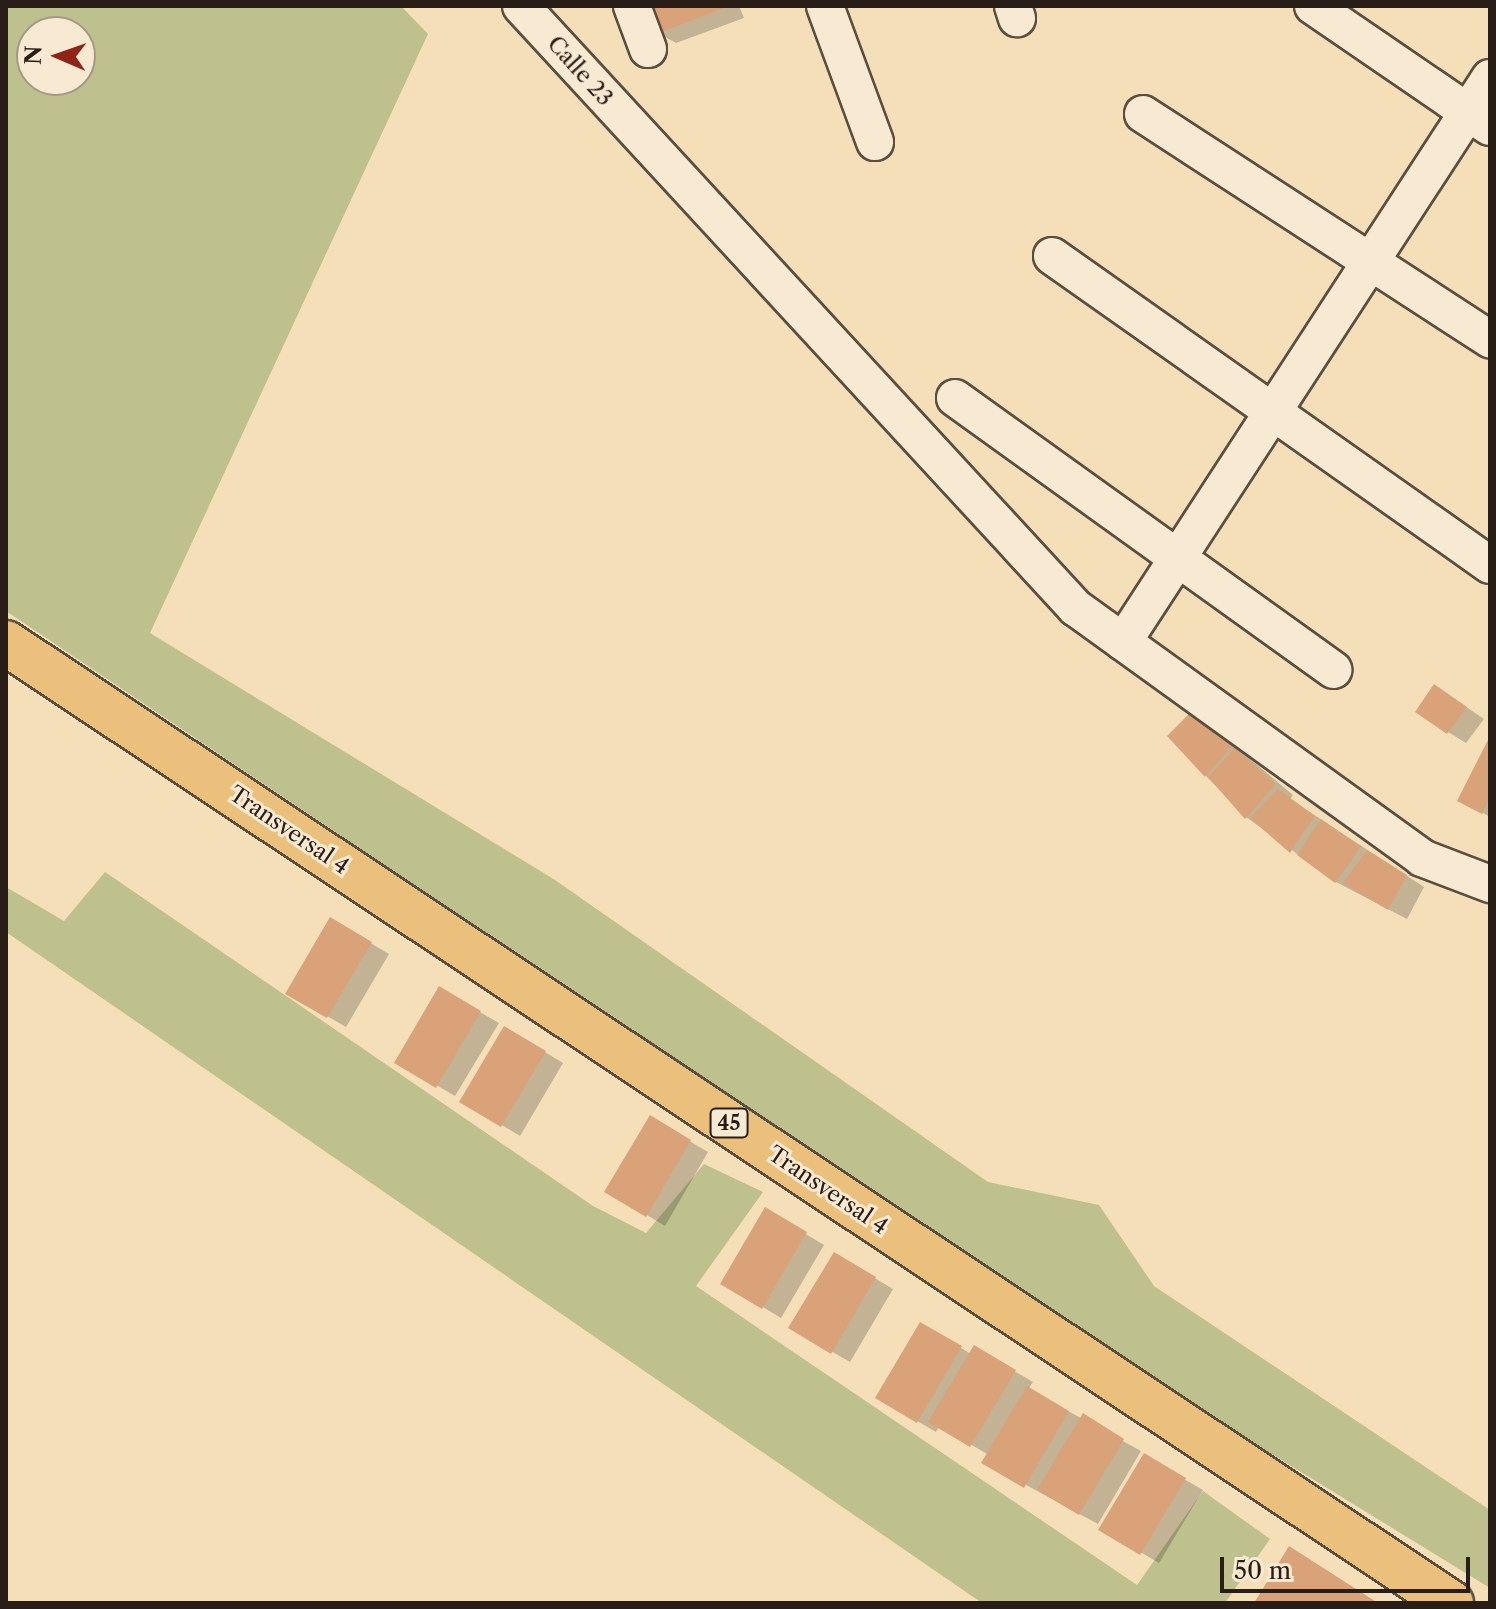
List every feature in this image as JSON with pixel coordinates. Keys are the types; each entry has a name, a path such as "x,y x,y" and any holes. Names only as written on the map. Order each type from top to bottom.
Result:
{"main road":[{"name":"Transversal 4","path":"6,643 1451,1603"}],"street":[{"name":"Calle 23","path":"521,6 638,137 1076,608 1422,858 1490,884"},
{"path":"632,6 648,49"},
{"path":"825,6 875,142"},
{"path":"1313,6 1479,119"},
{"path":"1123,642 1371,261 1479,119 1490,78"},
{"path":"1143,114 1490,339"},
{"path":"1052,256 1490,565"},
{"path":"955,398 1333,670"}],"green space":[{"path":"6,6 401,6 428,34 150,633 555,880 988,1182 1099,1205 1154,1286 1490,1510 1490,1588 1151,1380 6,611"},
{"path":"105,872 593,1206 646,1233 704,1164 763,1192 696,1286 1137,1585 1203,1491 1270,1539 1225,1603 982,1603 6,932 6,887 64,921"}],"building":[{"path":"646,6 729,6 656,34"},
{"path":"1434,684 1467,707 1447,734 1415,712"},
{"path":"1195,708 1235,743 1205,777 1167,736"},
{"path":"1490,736 1490,797 1482,814 1457,801"},
{"path":"1235,748 1276,784 1245,819 1208,777"},
{"path":"1278,789 1315,816 1290,853 1250,818"},
{"path":"1321,819 1361,847 1335,883 1297,855"},
{"path":"1367,850 1407,875 1388,910 1343,883"},
{"path":"330,917 372,942 327,1018 285,994"},
{"path":"439,986 481,1011 436,1088 394,1063"},
{"path":"504,1026 546,1051 501,1127 459,1102"},
{"path":"650,1115 691,1140 646,1217 604,1192"},
{"path":"765,1207 807,1232 762,1309 720,1284"},
{"path":"834,1252 876,1277 831,1354 788,1328"},
{"path":"920,1322 962,1346 917,1423 875,1398"},
{"path":"974,1345 1016,1370 970,1447 928,1422"},
{"path":"1027,1386 1069,1411 1024,1488 981,1463"},
{"path":"1083,1413 1124,1439 1079,1515 1037,1490"},
{"path":"1144,1453 1186,1478 1140,1555 1098,1530"},
{"path":"1289,1546 1378,1603 1254,1603"}]}
